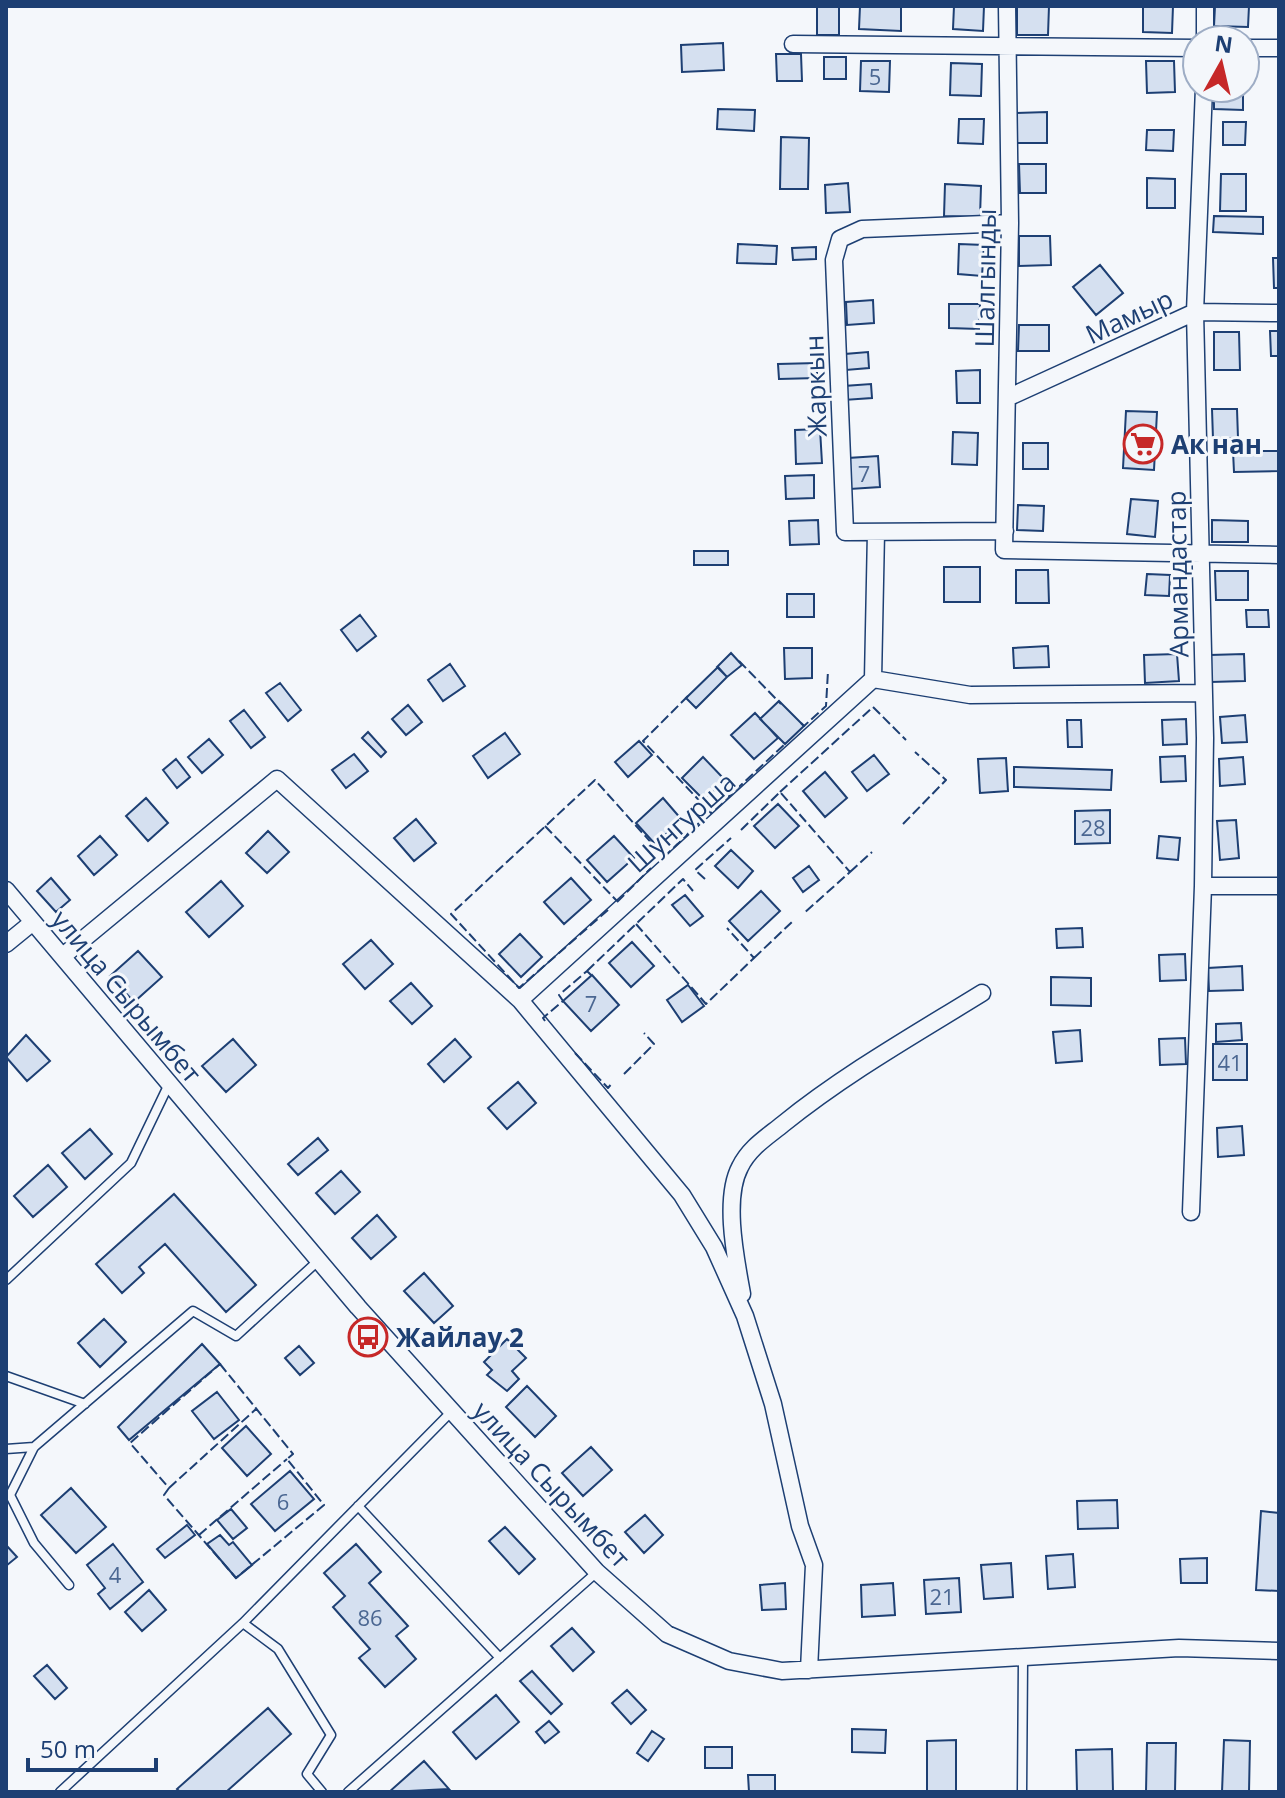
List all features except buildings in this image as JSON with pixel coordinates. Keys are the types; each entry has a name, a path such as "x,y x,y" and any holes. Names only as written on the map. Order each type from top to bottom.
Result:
{"street":[{"name":"Шалгынды","path":"1007,6 1010,223 1004,550 1200,556"},
{"path":"793,44 1181,48"},
{"name":"Армандастар","path":"1191,1212 1203,886 1204,693 1195,312 1203,104"},
{"name":"Жаркын","path":"876,532 845,532 834,260 840,239 862,229 1010,223"},
{"name":"Мамыр","path":"1007,398 1195,312 1279,313"},
{"path":"1005,531 876,532 873,679 970,695 1204,693"},
{"path":"1200,556 1279,555"},
{"name":"Шунгурша","path":"520,1000 873,679"},
{"path":"63,956 277,779 520,1000 682,1195 714,1247 745,1316 773,1404 800,1526 814,1565 809,1670"},
{"path":"1203,886 1279,886"},
{"name":"улица Сырымбет","path":"6,890 319,1260 452,1411 597,1572 667,1634 729,1661 782,1671 1023,1660 1179,1648 1279,1651"},
{"path":"6,944 33,922"},
{"path":"745,1316 733,1237 738,1169 750,1150 823,1092 982,993"}],"lane":[{"path":"6,1280 131,1163 170,1083"},
{"path":"69,1585 34,1543 10,1495 34,1447 193,1311 236,1336 319,1260"},
{"path":"6,1376 85,1404"},
{"path":"60,1792 243,1623 452,1411"},
{"path":"6,1449 34,1447"},
{"path":"358,1506 500,1658"},
{"path":"348,1792 597,1572"},
{"path":"243,1623 278,1649 331,1735 307,1774 322,1792"},
{"path":"1022,1792 1023,1660"}],"fence":[{"path":"739,661 781,704"},
{"path":"801,723 804,726 826,706 828,671"},
{"path":"688,696 643,741 711,813 785,744"},
{"path":"780,792 873,707 906,740"},
{"path":"903,824 946,780 915,752"},
{"path":"608,910 519,988 451,914 595,780 664,857 700,822"},
{"path":"741,830 780,792 850,872 803,914"},
{"path":"545,826 617,901"},
{"path":"705,879 695,870 731,838"},
{"path":"850,872 872,852"},
{"path":"617,902 651,868"},
{"path":"587,971 683,879 693,891"},
{"path":"754,958 793,921"},
{"path":"636,924 706,1004 754,958 727,928"},
{"path":"545,1021 543,1018 563,1001 559,995 587,971 593,977"},
{"path":"624,1074 654,1044 644,1033"},
{"path":"575,1053 608,1088 613,1082"},
{"path":"220,1364 293,1454 287,1459 324,1505 236,1578 164,1495 169,1488 130,1443 220,1364"},
{"path":"169,1488 256,1409"},
{"path":"199,1535 287,1459"}],"place":[{"name":"Ак нан","path":"1143,444"},
{"name":"Жайлау 2","path":"368,1337"}]}
